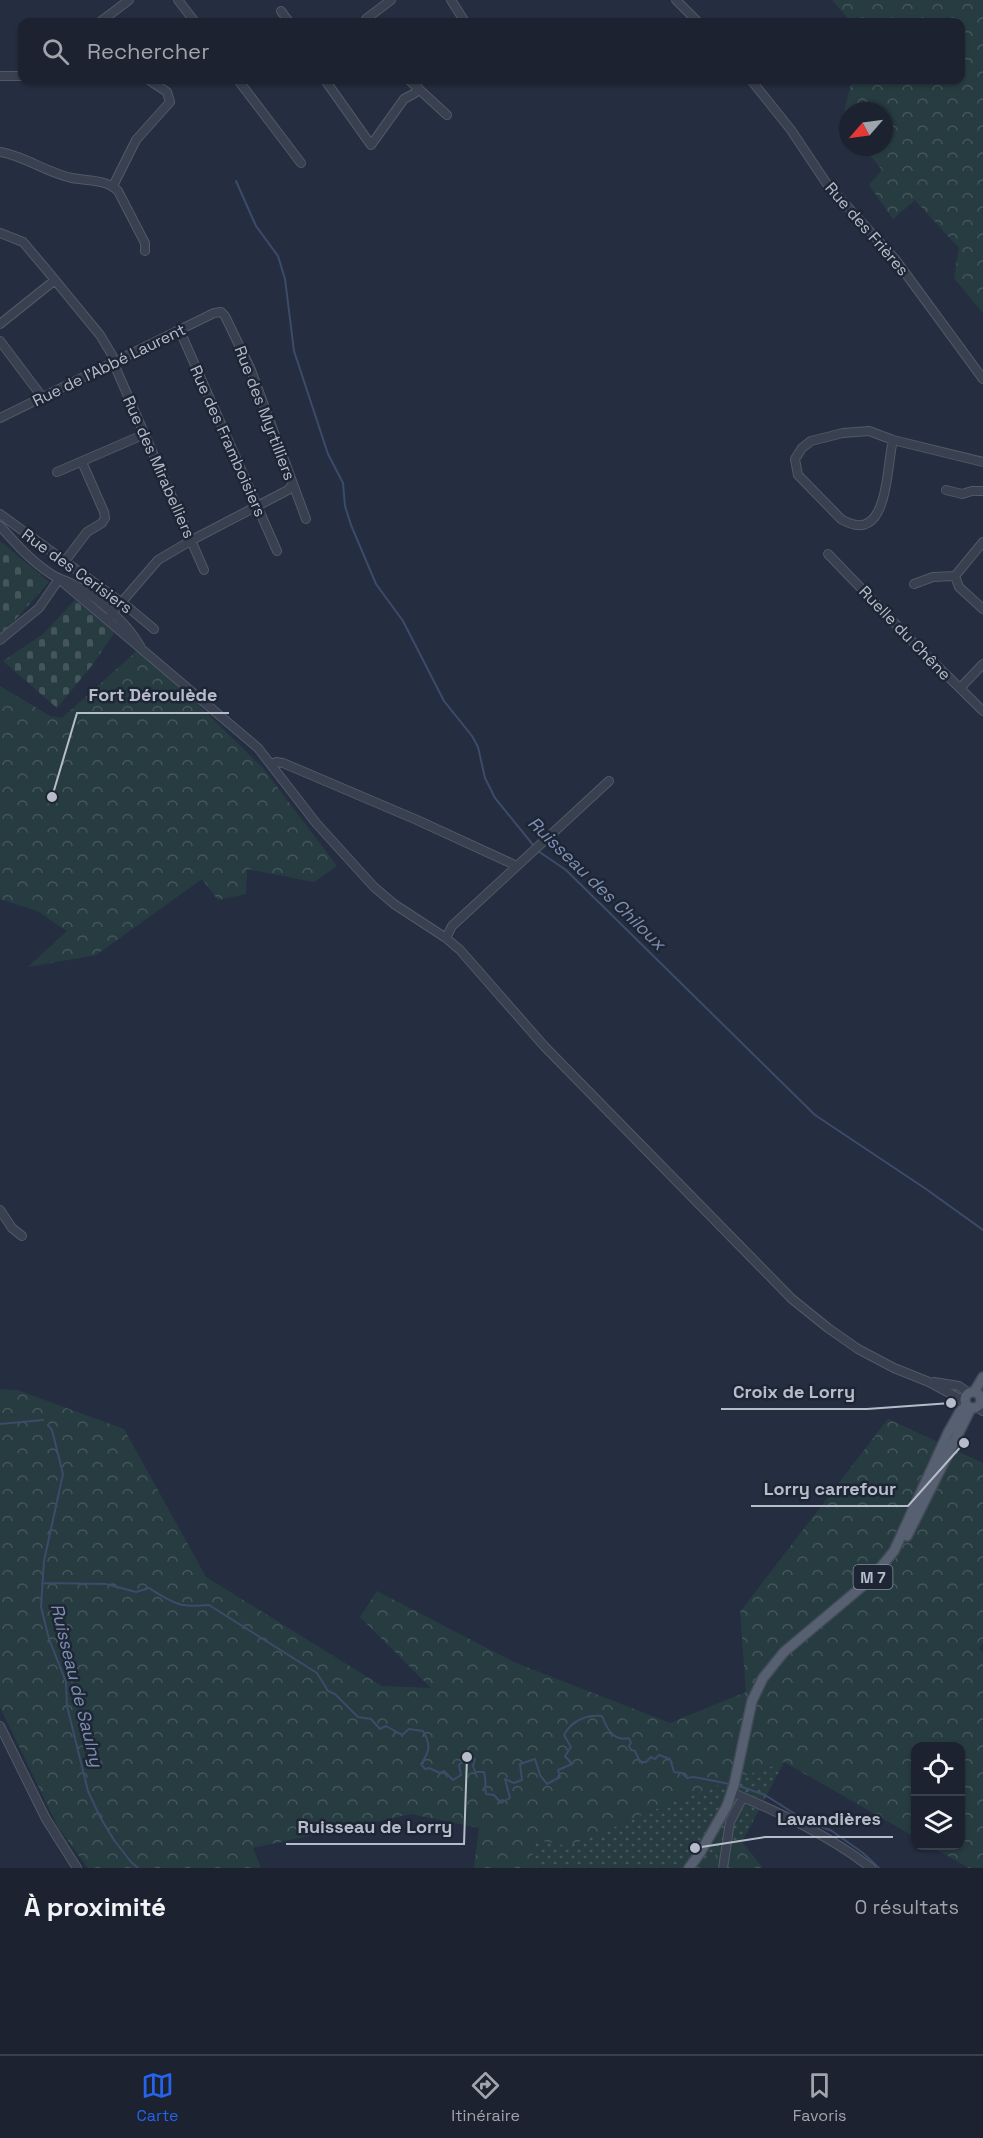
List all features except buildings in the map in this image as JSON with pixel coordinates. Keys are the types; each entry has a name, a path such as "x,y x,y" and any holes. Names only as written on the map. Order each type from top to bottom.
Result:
{"main road":[{"name":"M 7","path":"689,1868 718,1822 733,1787 752,1701 763,1678 773,1664 797,1641 871,1579 894,1551 948,1433 961,1410 976,1401 983,1377"}],"street":[{"path":"105,18 129,0"},
{"path":"178,0 192,18"},
{"path":"367,18 391,0"},
{"path":"451,0 462,18"},
{"path":"676,0 694,18"},
{"path":"281,11 286,18"},
{"path":"0,76 18,76"},
{"path":"113,186 136,140 170,102 167,92 154,84"},
{"path":"241,84 301,163"},
{"path":"328,84 371,145 404,99 408,84"},
{"path":"414,84 447,115"},
{"name":"Rue des Frières","path":"754,84 791,130 827,184 913,282 983,379"},
{"path":"404,99 415,93 418,87"},
{"path":"0,152 62,176 94,180 113,186 118,191 145,243 145,251"},
{"name":"Rue des Mirabelliers","path":"0,233 23,242 100,335 112,355 204,570"},
{"path":"0,324 55,280"},
{"name":"Rue de l'Abbé Laurent","path":"0,418 218,312"},
{"name":"Rue des Myrtilliers","path":"218,312 225,316 250,370 306,519"},
{"name":"Rue des Framboisiers","path":"184,329 277,550"},
{"path":"0,340 43,398"},
{"path":"893,440 883,504 874,518 863,525 848,524 841,519 798,475 795,459 802,448 811,441 843,433 869,431 893,440 983,462"},
{"path":"57,472 144,434"},
{"path":"64,561 87,532 100,525 105,518 82,462"},
{"path":"110,617 158,560 288,490 292,485"},
{"path":"946,490 962,494 983,491"},
{"name":"Rue des Cerisiers","path":"0,514 154,628"},
{"path":"0,526 40,566 110,617 119,632 258,748 273,764 316,823 374,887 394,904 446,938 480,971 515,1016 709,1212 765,1274 792,1299 858,1349 894,1368 929,1382 959,1386 976,1401"},
{"path":"0,533 19,547"},
{"path":"914,584 933,577 955,576 983,542"},
{"name":"Ruelle du Chêne","path":"828,554 983,711"},
{"path":"955,576 959,587 983,609"},
{"path":"0,640 39,608 59,579"},
{"path":"963,685 983,664"},
{"path":"273,764 284,763 417,820 516,866"},
{"path":"446,938 452,926 609,781"},
{"path":"0,1210 12,1228 22,1236"},
{"path":"0,1726 46,1820 77,1868"},
{"path":"733,1787 743,1797 826,1836 871,1868"},
{"path":"723,1868 730,1822 743,1797"}],"green space":[{"path":"832,0 983,0 983,313 954,278 959,248 915,200 893,219 869,185 882,170 871,156 893,156 893,102 846,102 851,84 965,84 965,18 848,18"},
{"path":"0,541 49,582 0,637"},
{"path":"75,600 114,633 93,664 57,708 3,661 43,634"},
{"path":"140,648 262,767 337,866 314,882 247,869 246,894 218,900 202,879 96,955 28,967 67,931 37,911 0,899 0,686 50,716 62,718"},
{"path":"0,1389 17,1390 124,1429 206,1577 382,1686 431,1688 360,1617 377,1591 516,1663 670,1723 746,1692 740,1612 888,1419 983,1463 983,1643 979,1648 983,1653 983,1868 969,1868 937,1850 965,1850 965,1742 911,1742 911,1835 784,1762 687,1796 569,1846 532,1839 533,1868 474,1868 479,1828 411,1814 253,1848 261,1868 88,1868 58,1827 0,1707"},
{"path":"784,1762 742,1842 694,1868 533,1868 532,1839 569,1846 687,1796"},
{"path":"742,1842 763,1868 690,1868"}],"waterway":[{"name":"Ruisseau des Chiloux","path":"236,181 256,226 278,256 285,279 294,351 328,454 343,483 345,506 351,525 376,584 403,621 444,701 478,747 485,778 495,798 538,851 566,870 815,1115 983,1230"},
{"name":"Ruisseau de Saulny","path":"0,1424 43,1420"},
{"name":"Ruisseau de Saulny","path":"48,1425 52,1430 63,1474 44,1561 41,1607 49,1639 66,1682 67,1706 88,1791 114,1840 138,1868"},
{"path":"42,1583 106,1584 136,1592 149,1588 183,1605 209,1605 317,1673 328,1691 335,1694 358,1717 371,1719 380,1729 386,1726 402,1735 409,1729 423,1731 428,1744 428,1752 421,1764 425,1769 429,1768 440,1773 444,1771 453,1780 461,1775 459,1765 467,1757 475,1759 473,1766 475,1772 484,1772 486,1794 494,1795 501,1803 510,1798 505,1779 514,1783 522,1780 520,1764 535,1759 540,1775 547,1784 560,1777 558,1770 572,1764 565,1756 571,1747 564,1735 575,1722 585,1717 596,1716 602,1716 615,1736 629,1738 631,1743 629,1746 635,1751 640,1762 646,1762 651,1757 655,1759 659,1755 670,1759 674,1772 682,1773 687,1778 694,1777 730,1784"},
{"path":"736,1785 765,1795 803,1819 832,1831 863,1853 879,1868"}],"place":[{"name":"Fort Déroulède","path":"52,797"},
{"name":"Croix de Lorry","path":"951,1403"},
{"name":"Lorry carrefour","path":"964,1443"},
{"name":"Ruisseau de Lorry","path":"467,1757"},
{"name":"Lavandières","path":"695,1848"}]}
